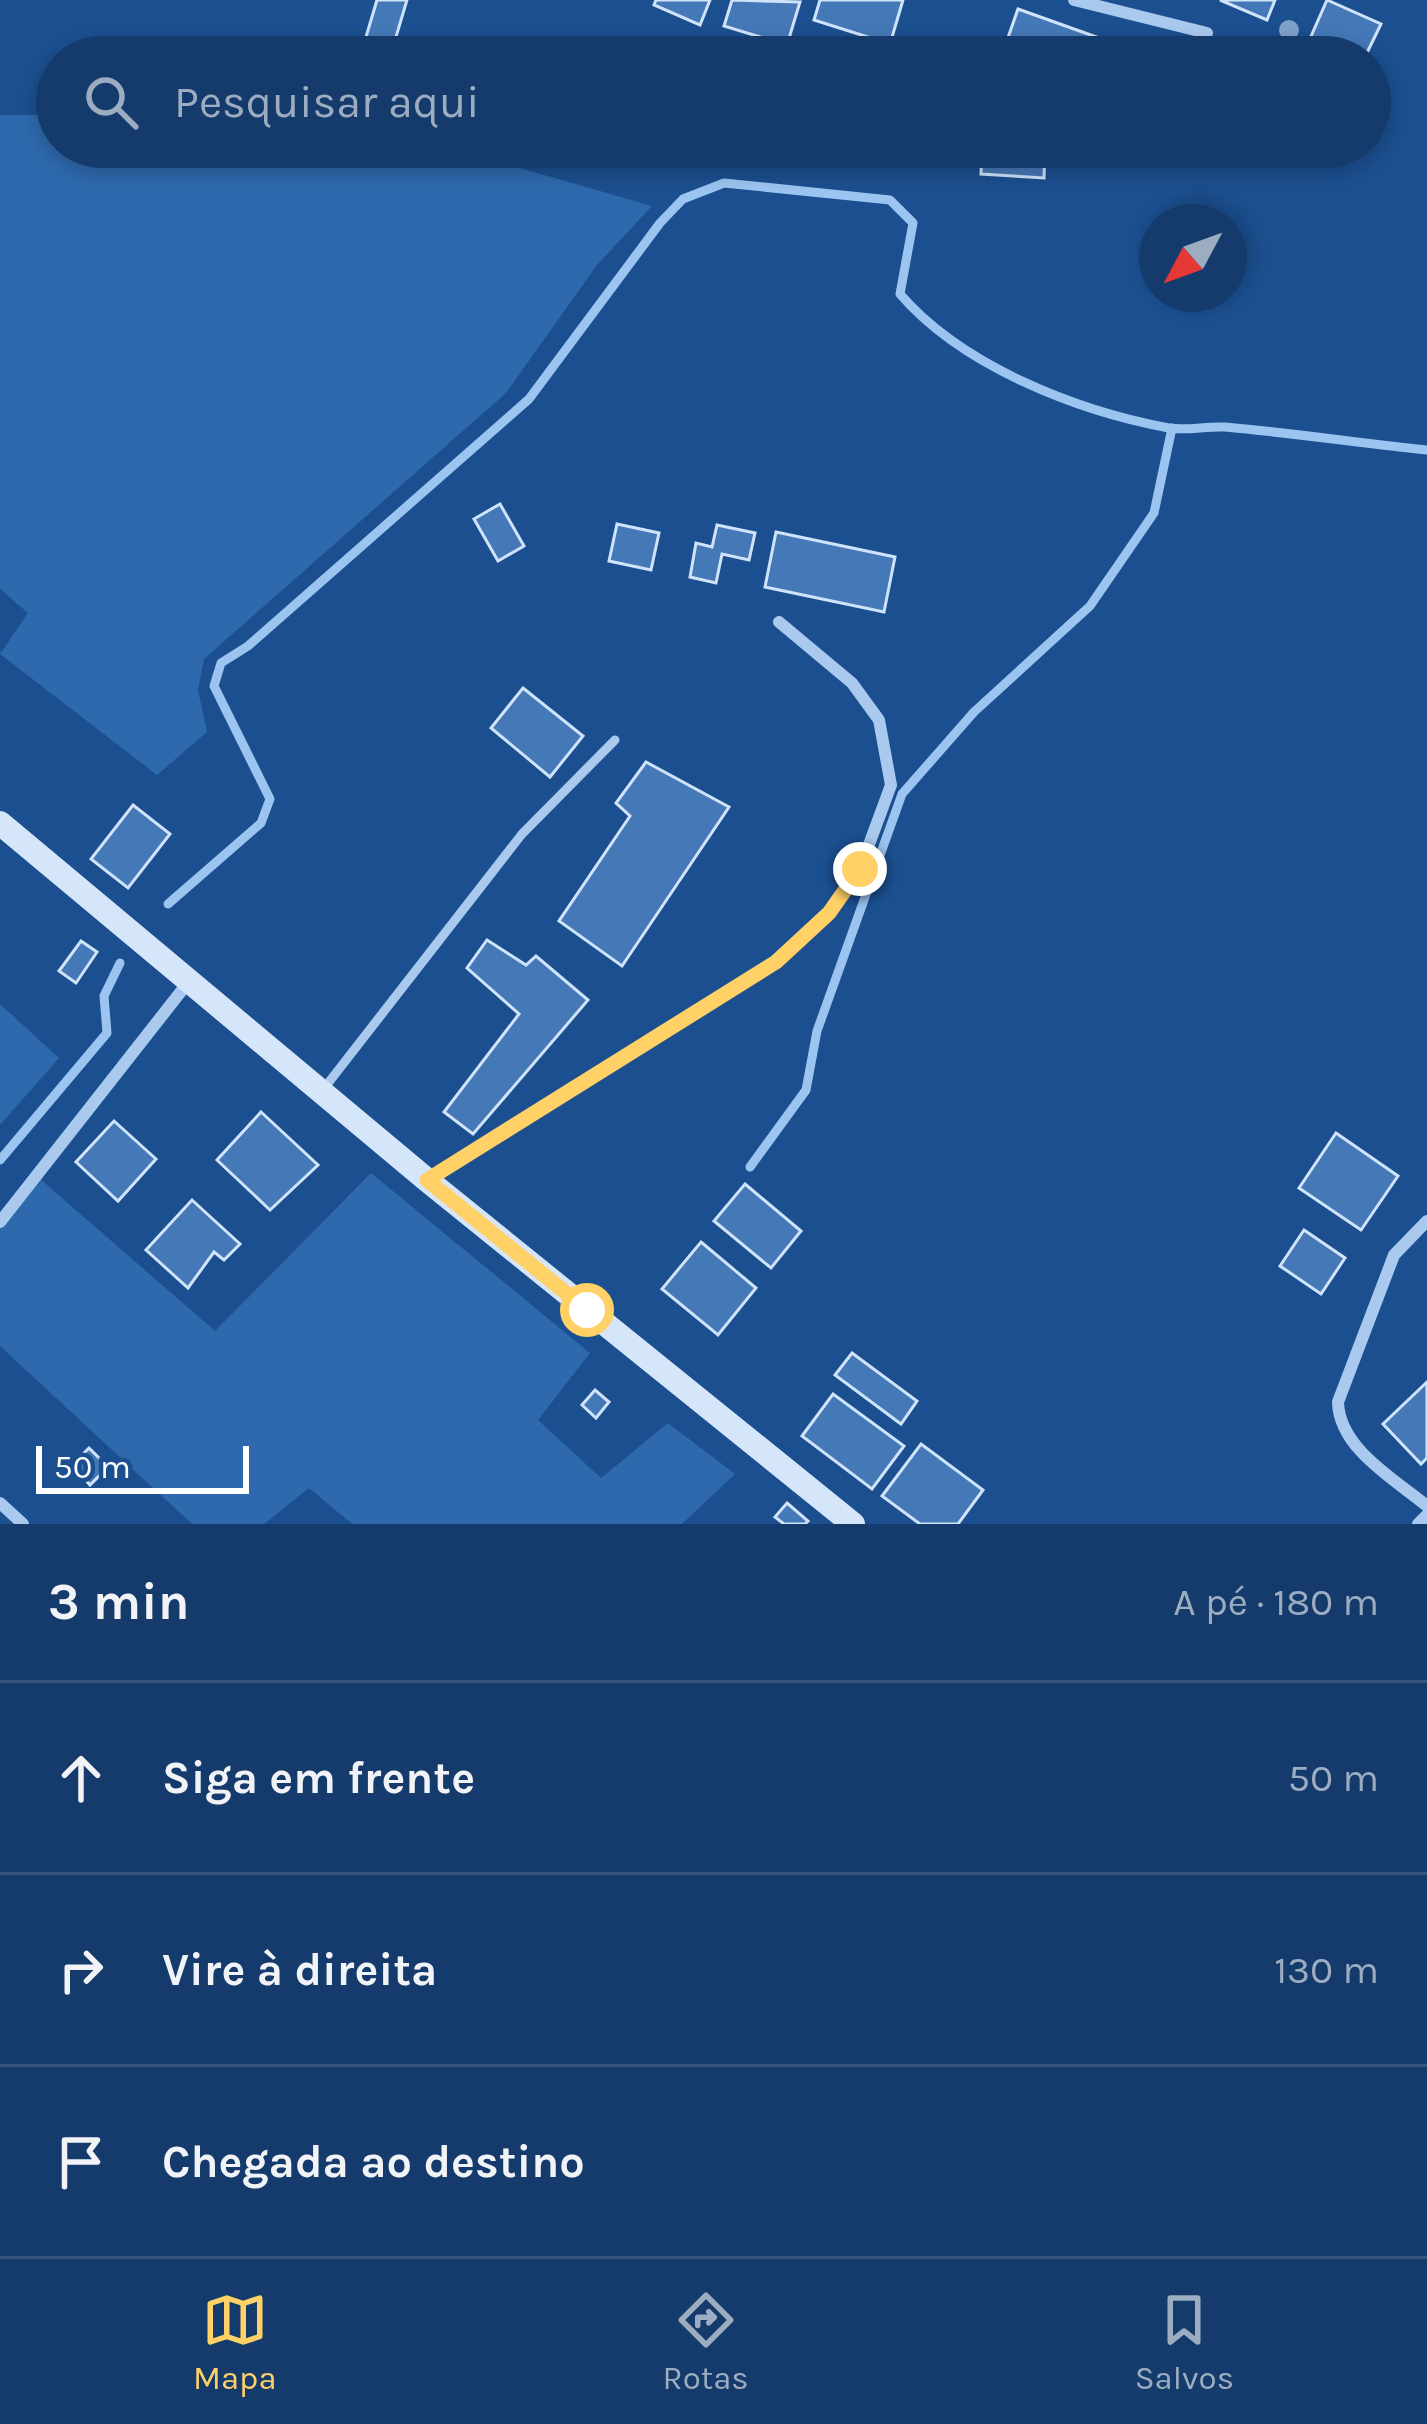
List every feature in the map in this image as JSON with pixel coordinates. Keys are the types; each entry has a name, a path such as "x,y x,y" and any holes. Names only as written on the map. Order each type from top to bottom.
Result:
{"main road":[{"path":"0,823 845,1522"}],"street":[{"path":"1073,0 1207,33"},
{"path":"427,1180 758,975 829,913 860,869 891,785 879,720 851,683 779,622"},
{"path":"0,1222 190,980"},
{"path":"1418,1524 1427,1511 1356,1447 1338,1420 1338,1402 1394,1255 1427,1221"},
{"path":"0,1503 23,1524"}],"lane":[{"path":"322,1091 522,834 615,740"}],"shaded area":[{"path":"0,115 36,115 36,168 520,168 652,206 597,265 506,393 204,659 198,690 207,732 157,775 0,654 28,613 0,589"},
{"path":"0,1004 59,1058 0,1125"},
{"path":"371,1173 590,1353 538,1420 601,1478 668,1423 735,1474 682,1524 352,1524 309,1488 264,1524 192,1524 0,1346 0,1227 39,1178 215,1331"}],"building":[{"path":"377,0 407,0 396,36 366,36"},
{"path":"656,0 710,0 700,25 654,5"},
{"path":"732,0 800,2 790,36 757,36 724,26"},
{"path":"820,0 903,0 892,36 865,36 814,20"},
{"path":"1220,0 1275,0 1267,20"},
{"path":"1327,0 1381,24 1375,36 1311,36"},
{"path":"1018,9 1094,36 1009,36"},
{"path":"981,168 1044,168 1044,178 981,174"},
{"path":"500,504 524,546 498,561 474,519"},
{"path":"617,524 659,533 651,570 609,561"},
{"path":"717,525 755,533 749,560 722,554 716,583 690,577 696,543 712,547"},
{"path":"776,532 895,557 884,612 765,587"},
{"path":"523,688 583,736 550,777 491,728"},
{"path":"646,762 729,807 622,966 559,921 630,816 616,803"},
{"path":"133,805 170,834 128,888 91,859"},
{"path":"487,940 526,965 536,956 588,1000 473,1134 444,1112 519,1014 467,968"},
{"path":"81,941 97,952 76,983 59,971"},
{"path":"261,1112 318,1165 270,1210 217,1160"},
{"path":"114,1121 156,1159 118,1201 76,1162"},
{"path":"1336,1133 1398,1176 1361,1230 1299,1188"},
{"path":"745,1184 801,1231 771,1268 714,1221"},
{"path":"192,1200 240,1244 224,1260 214,1252 188,1288 146,1250"},
{"path":"1304,1230 1345,1258 1321,1294 1280,1266"},
{"path":"701,1242 756,1288 718,1335 662,1289"},
{"path":"852,1353 917,1401 901,1424 835,1375"},
{"path":"1427,1382 1427,1458 1421,1464 1383,1424"},
{"path":"595,1390 609,1402 596,1418 582,1405"},
{"path":"833,1394 904,1446 872,1489 802,1436"},
{"path":"921,1444 983,1490 958,1524 920,1524 882,1496"},
{"path":"89,1448 108,1467 90,1485 72,1465"},
{"path":"787,1503 808,1521 805,1524 784,1524 775,1517"}],"waterway":[{"path":"168,904 261,823 270,799 214,686 221,663 248,646 529,399 660,223 683,199 724,183 890,200 913,223 900,294 955,343 1060,397 1169,428 1225,427 1427,450"},
{"path":"750,1167 806,1090 817,1031 902,794 974,712 1090,606 1154,513 1172,428"},
{"path":"0,1160 107,1033 104,996 120,963"}],"route":[{"path":"587,1310 427,1180 722,1000 776,962 829,913 860,869"}]}
